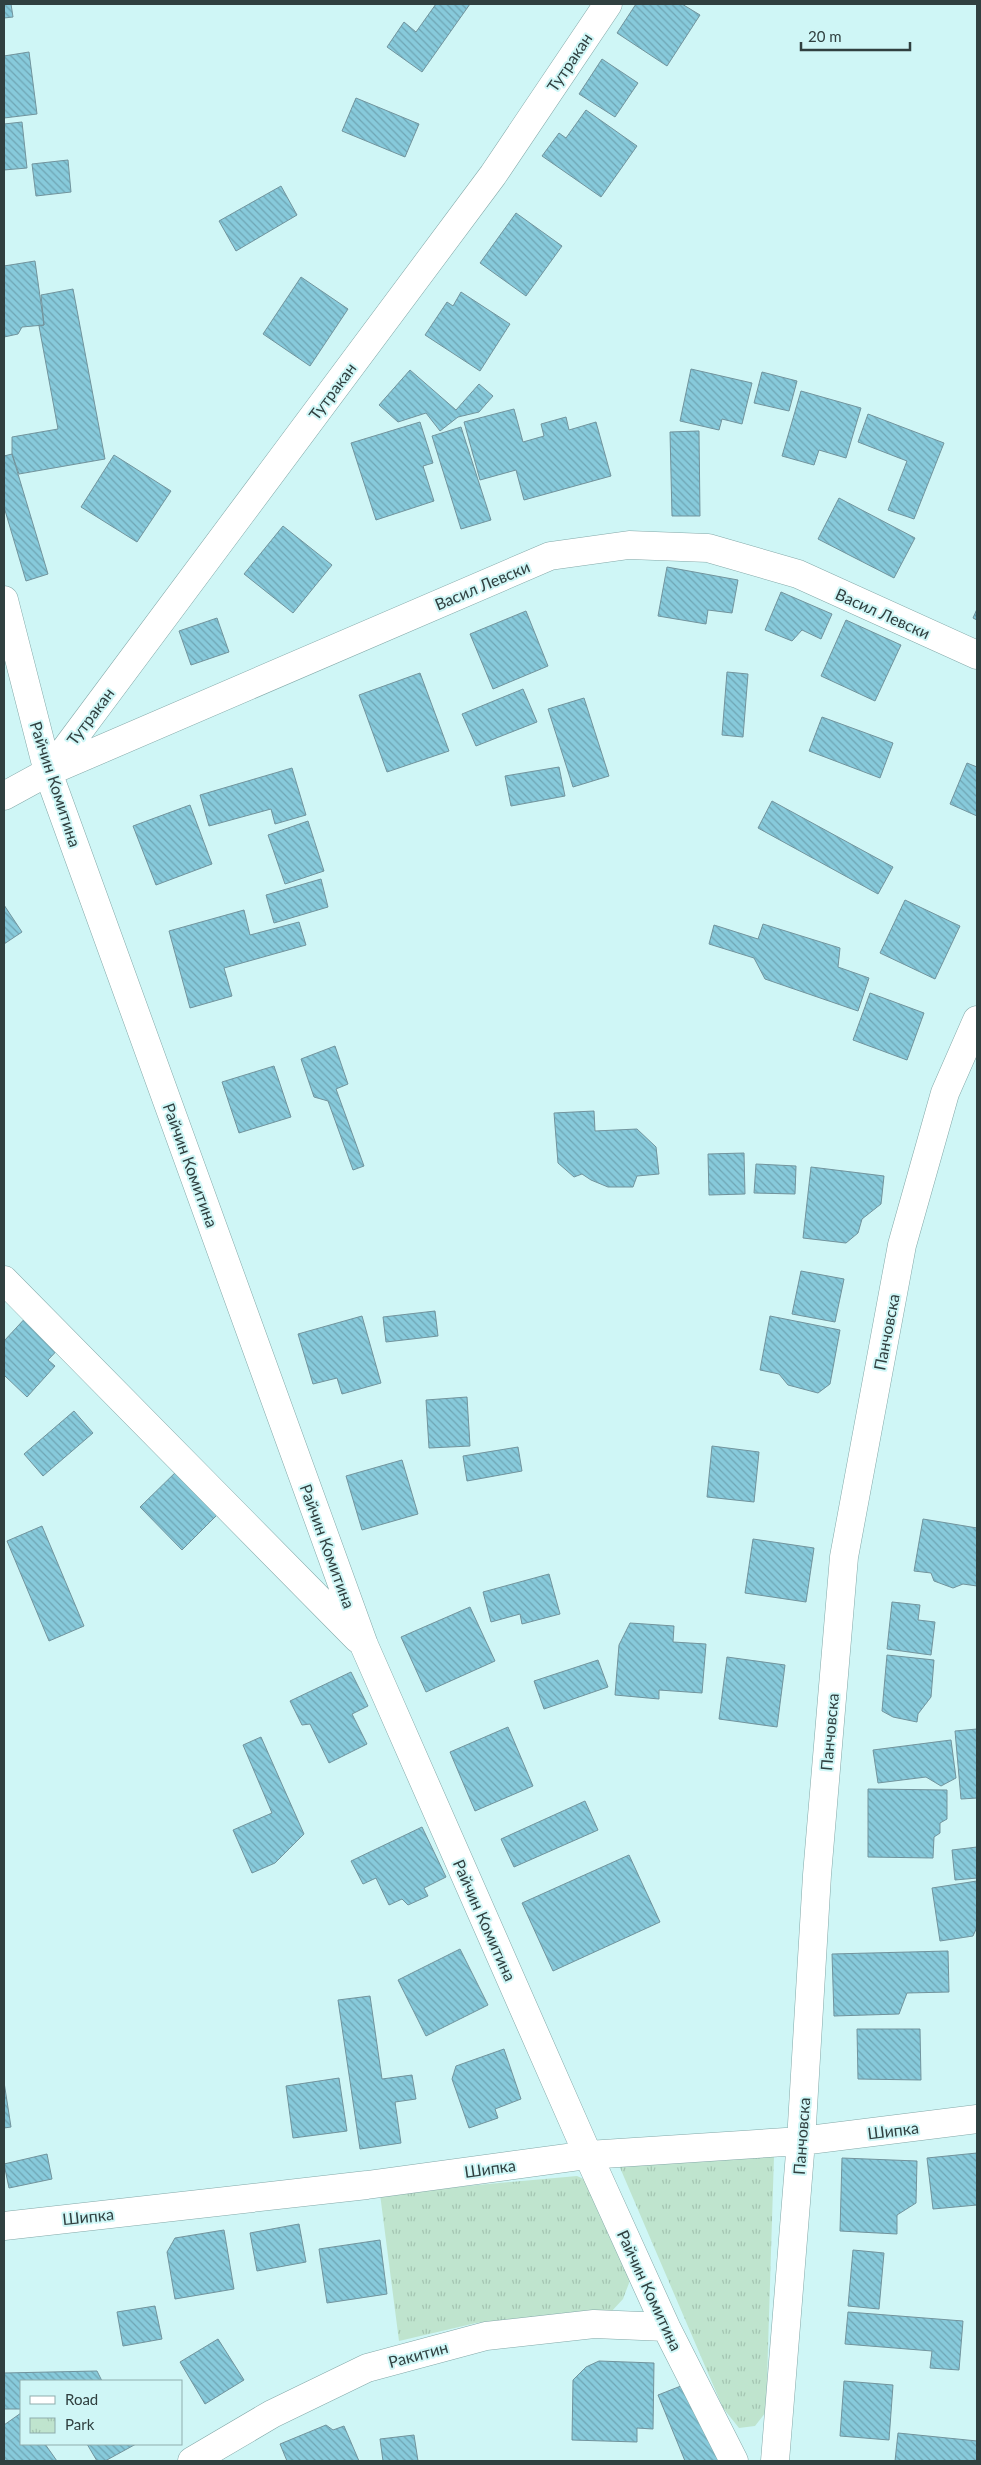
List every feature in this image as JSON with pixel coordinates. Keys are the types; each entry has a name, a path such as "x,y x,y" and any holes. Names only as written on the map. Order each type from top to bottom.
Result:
{"street":[{"name":"Тутракан","path":"48,772 493,175 608,4"},
{"name":"Васил Левски","path":"4,796 48,772 550,556 629,545 708,548 798,574 977,655"},
{"name":"Райчин Комитина","path":"4,600 48,772 364,1645 588,2155 666,2327 734,2461"},
{"name":"Панчовска","path":"776,2461 801,2141 817,1875 844,1558 902,1245 945,1093 977,1020"},
{"path":"4,1280 364,1645"},
{"name":"Шипка","path":"4,2226 367,2185 588,2155 801,2141 977,2119"},
{"name":"Ракитин","path":"192,2461 272,2414 367,2368 486,2336 594,2324 666,2327"}],"green space":[{"path":"774,2156 766,2412 755,2426 739,2428 723,2408 618,2163"},
{"path":"577,2176 588,2181 632,2275 623,2299 611,2312 552,2315 476,2323 399,2341 380,2194"}],"building":[{"path":"4,4 11,4 13,17 4,18"},
{"path":"436,4 470,4 422,72 387,47 404,22 416,32"},
{"path":"636,4 682,4 700,15 667,66 617,33"},
{"path":"29,52 37,114 4,118 4,56"},
{"path":"602,59 638,83 615,117 579,94"},
{"path":"356,98 419,124 405,157 342,131"},
{"path":"586,110 637,146 601,197 542,156 559,133 566,138"},
{"path":"22,122 27,168 4,170 4,124"},
{"path":"68,160 71,192 36,196 32,164"},
{"path":"281,186 297,215 236,251 219,221"},
{"path":"516,213 562,246 526,296 480,263"},
{"path":"35,261 44,325 22,327 18,334 4,337 4,266"},
{"path":"301,277 348,309 310,366 263,334"},
{"path":"73,289 105,459 19,474 12,454 12,437 58,429 39,326 44,325 41,295"},
{"path":"461,292 510,324 480,371 425,335 447,302 453,306"},
{"path":"691,369 752,383 742,424 722,419 719,430 680,421"},
{"path":"410,370 456,410 479,384 493,396 479,412 458,417 440,431 426,413 398,422 379,405"},
{"path":"762,372 797,381 789,411 754,403"},
{"path":"801,391 861,408 846,458 819,450 814,465 782,456"},
{"path":"514,409 523,442 544,436 541,424 566,417 569,430 596,422 611,476 524,500 516,470 480,480 464,422"},
{"path":"868,414 944,443 914,519 888,510 907,461 858,442"},
{"path":"420,422 433,463 423,466 434,501 376,520 351,443"},
{"path":"461,427 491,520 461,529 432,436"},
{"path":"699,431 700,516 672,516 670,432"},
{"path":"12,454 48,574 26,581 4,507 4,456"},
{"path":"114,455 171,491 137,542 81,507"},
{"path":"839,498 915,538 894,578 818,539"},
{"path":"283,526 332,565 293,613 244,574"},
{"path":"667,567 738,580 732,613 708,610 706,624 658,616"},
{"path":"781,592 832,614 821,639 802,630 792,641 765,630"},
{"path":"977,609 977,620 973,618"},
{"path":"526,611 548,666 493,689 470,634"},
{"path":"217,618 229,652 191,665 179,631"},
{"path":"846,620 901,645 875,701 821,676"},
{"path":"727,672 748,674 743,737 722,735"},
{"path":"420,673 449,751 387,772 359,695"},
{"path":"523,689 537,722 476,746 462,714"},
{"path":"584,698 609,776 573,787 548,709"},
{"path":"822,717 893,743 880,778 809,751"},
{"path":"967,763 977,767 977,816 950,804"},
{"path":"559,767 565,796 511,806 505,776"},
{"path":"292,768 306,815 275,824 271,809 209,826 200,795"},
{"path":"772,801 893,867 878,894 758,828"},
{"path":"190,805 212,864 156,885 133,826"},
{"path":"308,821 324,871 285,884 268,835"},
{"path":"321,879 328,907 274,923 266,895"},
{"path":"905,900 960,926 935,979 880,953"},
{"path":"4,905 22,932 4,944"},
{"path":"244,910 250,935 299,922 306,945 224,968 232,996 190,1008 169,931"},
{"path":"763,924 840,948 838,967 869,978 858,1011 765,979 754,958 709,944 714,925 758,939"},
{"path":"870,993 924,1013 907,1060 853,1040"},
{"path":"335,1046 348,1084 336,1089 364,1166 353,1170 328,1101 314,1097 301,1059"},
{"path":"274,1066 291,1117 239,1133 222,1082"},
{"path":"594,1111 595,1131 637,1129 656,1147 659,1174 637,1176 633,1187 608,1187 582,1174 574,1177 558,1163 554,1113"},
{"path":"744,1153 745,1194 709,1195 708,1154"},
{"path":"756,1164 796,1166 795,1194 754,1193"},
{"path":"811,1167 884,1176 881,1204 862,1219 858,1233 846,1243 803,1238"},
{"path":"801,1271 844,1279 835,1322 792,1314"},
{"path":"435,1311 438,1336 386,1342 383,1317"},
{"path":"30,1313 63,1344 48,1360 55,1366 27,1397 4,1375 4,1341"},
{"path":"362,1316 381,1383 342,1394 337,1378 313,1384 298,1334"},
{"path":"770,1316 840,1330 830,1384 818,1393 788,1385 779,1374 760,1370"},
{"path":"467,1397 470,1446 429,1448 426,1400"},
{"path":"74,1411 93,1433 43,1476 24,1454"},
{"path":"712,1446 759,1452 754,1502 707,1497"},
{"path":"518,1447 522,1471 467,1481 463,1456"},
{"path":"402,1460 418,1514 362,1530 346,1476"},
{"path":"181,1467 223,1509 182,1550 140,1507"},
{"path":"923,1519 977,1528 977,1586 963,1584 953,1588 934,1581 931,1573 914,1571"},
{"path":"42,1526 84,1626 49,1641 7,1541"},
{"path":"753,1539 814,1548 806,1602 745,1593"},
{"path":"549,1574 560,1614 522,1624 520,1614 491,1622 483,1592"},
{"path":"892,1602 920,1605 918,1620 935,1622 931,1655 887,1649"},
{"path":"470,1607 495,1661 426,1692 401,1637"},
{"path":"630,1623 674,1626 673,1642 706,1644 702,1693 659,1690 659,1699 615,1695 619,1645"},
{"path":"887,1655 934,1660 931,1697 918,1714 917,1722 893,1717 882,1711"},
{"path":"727,1657 785,1665 777,1727 719,1719"},
{"path":"598,1660 608,1687 544,1709 534,1681"},
{"path":"351,1672 368,1706 352,1714 367,1744 329,1763 310,1724 302,1725 290,1701"},
{"path":"508,1727 533,1786 475,1811 450,1752"},
{"path":"977,1729 977,1798 961,1799 955,1731"},
{"path":"261,1737 304,1834 275,1863 252,1873 233,1830 272,1813 243,1745"},
{"path":"951,1740 956,1778 941,1786 926,1777 878,1783 873,1750"},
{"path":"868,1789 947,1790 947,1819 940,1823 940,1833 934,1837 933,1858 868,1857"},
{"path":"585,1801 598,1830 514,1867 501,1839"},
{"path":"422,1827 446,1877 424,1888 428,1896 408,1905 402,1899 389,1905 376,1878 363,1884 351,1861"},
{"path":"977,1847 977,1878 955,1880 952,1850"},
{"path":"629,1855 660,1922 553,1971 522,1903"},
{"path":"977,1881 977,1927 973,1936 940,1941 932,1888"},
{"path":"460,1949 488,2005 426,2036 398,1980"},
{"path":"948,1951 949,1992 907,1993 899,2014 834,2016 832,1954"},
{"path":"370,1996 382,2079 412,2075 416,2099 395,2102 401,2143 360,2149 338,2000"},
{"path":"857,2029 920,2029 921,2080 858,2079"},
{"path":"504,2049 521,2099 495,2109 498,2118 469,2128 452,2079 456,2066"},
{"path":"339,2078 347,2131 293,2138 286,2086"},
{"path":"4,2082 11,2127 4,2128"},
{"path":"977,2153 977,2205 933,2209 927,2158"},
{"path":"47,2154 52,2179 9,2188 4,2164"},
{"path":"842,2158 917,2161 916,2203 897,2215 897,2234 840,2231"},
{"path":"299,2224 306,2262 257,2271 250,2233"},
{"path":"224,2230 234,2289 175,2299 167,2252 175,2238"},
{"path":"380,2240 387,2294 327,2303 319,2249"},
{"path":"853,2250 884,2253 879,2309 848,2306"},
{"path":"155,2306 162,2339 123,2346 117,2312"},
{"path":"848,2312 963,2321 959,2370 930,2368 932,2351 845,2344"},
{"path":"218,2339 244,2380 205,2404 180,2362"},
{"path":"599,2361 654,2363 653,2429 637,2428 637,2442 572,2440 573,2380 586,2367"},
{"path":"97,2371 102,2380 20,2380 20,2409 4,2409 4,2373"},
{"path":"844,2381 893,2385 889,2440 840,2436"},
{"path":"686,2384 729,2461 685,2461 658,2395"},
{"path":"20,2414 20,2445 46,2445 57,2461 4,2461 4,2425"},
{"path":"326,2425 333,2430 344,2426 359,2461 287,2461 280,2444"},
{"path":"898,2433 977,2441 977,2461 895,2461"},
{"path":"414,2435 418,2461 383,2461 380,2439"},
{"path":"88,2445 134,2445 105,2461 97,2461"}]}
